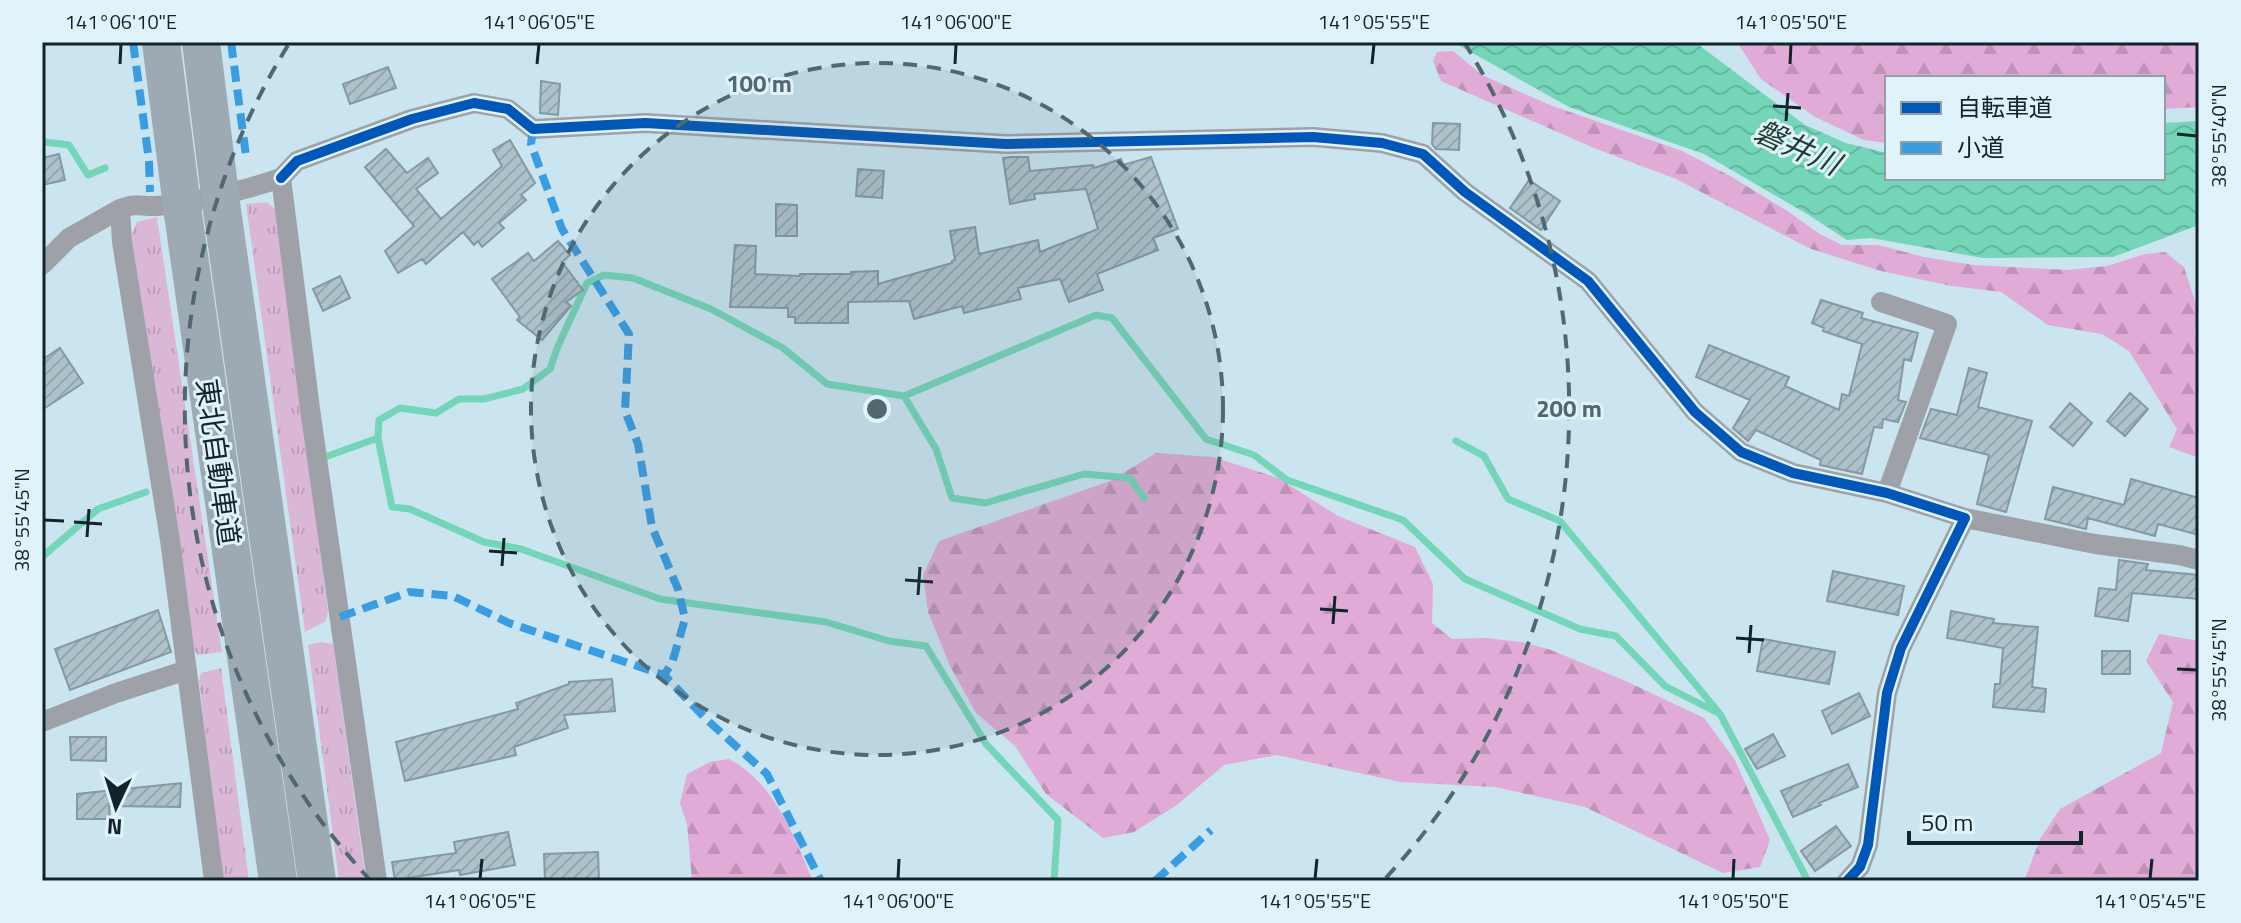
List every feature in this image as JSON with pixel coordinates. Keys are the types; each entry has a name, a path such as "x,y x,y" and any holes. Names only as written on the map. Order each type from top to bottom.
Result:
{"highway":[{"name":"東北自動車道","path":"161,42 278,881"},
{"name":"東北自動車道","path":"201,42 317,881"}],"street":[{"path":"127,206 154,206 242,191 281,178 297,161 412,119 474,103 508,109 533,129 645,123 1006,144 1313,137 1382,143 1423,154 1465,192 1588,281 1695,412 1741,452 1793,473 1887,493 1965,518 2095,544 2199,560"},
{"path":"281,178 310,409 377,881"},
{"path":"42,265 69,238 155,189"},
{"path":"127,206 122,242 170,540 214,881"},
{"path":"1881,302 1947,324 1887,493"},
{"path":"1847,881 1860,867 1868,845 1887,693 1901,648 1965,518"},
{"path":"42,722 187,670"}],"green space":[{"path":"1737,42 2199,42 2199,107 2165,109 2165,76 1885,76 1885,143 1864,140 1815,117 1761,79"},
{"path":"1453,51 1482,75 1550,105 1682,151 1732,177 1818,233 1842,245 1878,245 1974,265 2067,270 2107,266 2145,254 2165,252 2184,267 2197,307 2199,458 2169,447 2177,429 2129,351 2102,334 2048,325 2001,292 1952,286 1881,271 1811,249 1676,179 1594,148 1441,81 1433,61 1437,52"},
{"path":"267,202 275,209 328,611 326,621 305,632 246,204"},
{"path":"157,217 222,652 198,655 192,648 131,236 137,222"},
{"path":"1156,453 1213,457 1278,478 1338,516 1415,547 1433,584 1432,623 1452,639 1485,638 1522,642 1551,650 1704,718 1735,760 1770,840 1760,867 1723,873 1585,807 1495,787 1400,782 1277,755 1224,765 1177,805 1134,832 1103,838 1046,794 1015,746 976,713 950,666 928,612 923,575 939,541 1110,481"},
{"path":"2159,634 2199,641 2199,881 2022,881 2040,839 2060,809 2161,753 2173,702 2146,661"},
{"path":"321,642 333,644 366,881 339,881 308,645"},
{"path":"221,668 249,881 223,881 199,681 201,673"},
{"path":"729,759 745,769 770,796 790,829 813,881 692,881 687,824 680,803 687,774 710,762"}],"water":[{"name":"磐井川","path":"1453,42 1695,42 1805,125 1846,143 1885,153 1885,180 2165,180 2165,123 2199,121 2199,225 2113,257 1983,258 1871,238 1847,240 1704,154 1569,107"}],"building":[{"path":"388,67 396,88 350,104 343,84"},
{"path":"541,81 560,84 558,115 540,113"},
{"path":"1433,123 1460,124 1459,150 1436,149 1432,144"},
{"path":"510,140 535,183 521,195 526,200 499,223 504,228 482,247 478,241 474,245 463,232 426,264 422,259 398,273 385,251 414,226 365,167 386,149 407,173 428,158 438,173 416,189 441,219 502,166 493,150"},
{"path":"59,154 65,180 42,185 42,158"},
{"path":"1028,157 1030,171 1093,165 1094,168 1121,159 1123,165 1151,157 1178,229 1153,238 1158,250 1097,274 1103,290 1069,302 1060,279 1018,288 1021,299 964,313 962,306 914,319 909,301 848,302 848,323 795,323 795,317 788,317 788,308 730,307 735,245 756,246 755,274 800,276 878,271 878,284 952,263 955,260 950,231 975,227 979,254 1038,240 1040,252 1098,229 1086,189 1034,194 1035,199 1010,204 1003,158"},
{"path":"858,169 884,171 882,198 856,196"},
{"path":"1529,180 1560,201 1541,230 1510,208"},
{"path":"776,204 797,205 797,236 776,236"},
{"path":"558,241 570,255 562,262 583,290 566,302 571,306 542,340 517,320 520,317 492,279 528,253 534,261"},
{"path":"340,276 350,298 323,311 313,289"},
{"path":"1821,300 1863,313 1861,318 1918,333 1911,361 1904,359 1898,400 1906,402 1898,422 1883,419 1882,428 1874,427 1862,474 1820,465 1821,460 1756,430 1748,441 1733,428 1750,400 1696,377 1709,345 1789,377 1785,386 1839,410 1842,394 1849,396 1862,344 1823,331 1824,328 1812,323"},
{"path":"60,348 83,383 42,410 42,360"},
{"path":"1969,368 1987,373 1978,407 2032,421 2006,512 1977,504 1989,455 1920,438 1931,409 1957,415"},
{"path":"2130,393 2148,409 2125,436 2107,421"},
{"path":"2070,403 2092,423 2073,446 2050,427"},
{"path":"2131,479 2199,498 2199,535 2158,524 2155,536 2088,518 2086,529 2045,519 2053,487 2124,505"},
{"path":"2119,560 2148,564 2146,570 2199,575 2199,599 2132,593 2128,621 2095,616 2099,588 2116,590"},
{"path":"1833,571 1904,586 1898,615 1827,601"},
{"path":"158,610 171,652 70,690 55,649"},
{"path":"1951,611 1994,619 1993,623 2038,627 2032,687 2046,689 2044,712 1993,707 1995,684 2000,684 2003,648 1947,638"},
{"path":"1763,639 1835,652 1829,684 1757,671"},
{"path":"2102,651 2130,651 2130,674 2102,674"},
{"path":"612,679 615,711 564,715 568,728 514,747 516,755 405,781 396,742 518,709 516,703 569,682"},
{"path":"1859,693 1870,716 1832,734 1822,711"},
{"path":"1773,734 1785,756 1757,769 1745,749"},
{"path":"70,737 106,737 106,761 71,760"},
{"path":"1848,764 1858,787 1793,817 1781,791"},
{"path":"181,783 180,807 109,806 110,819 77,819 77,794"},
{"path":"1836,826 1851,846 1815,871 1801,851"},
{"path":"508,832 515,865 460,875 459,870 395,880 392,862 456,853 454,842"},
{"path":"598,852 599,881 545,881 544,854"}],"waterway":[{"path":"42,139 44,142 69,145 88,175 105,168"},
{"path":"325,457 378,438 379,420 400,408 436,413 459,399 484,399 523,389 550,369 587,283 604,275 633,278 711,309 783,348 827,384 904,396 936,449 952,498 985,503 1084,474 1130,478 1144,498"},
{"path":"904,396 1096,315 1112,318 1206,439 1254,455 1287,480 1403,520 1465,579 1580,629 1616,636 1665,686 1720,714"},
{"path":"378,438 392,507 410,509 484,542 521,549 660,599 826,622 889,641 926,646 986,744 1058,820 1054,881"},
{"path":"1456,441 1484,456 1508,499 1560,521 1720,714 1808,881"},
{"path":"42,557 98,509 146,492"}],"marked path":[{"path":"133,42 149,161 150,192"},
{"path":"231,42 246,156"},
{"path":"533,129 531,144 562,229 629,334 625,411 638,444 652,527 678,589 685,619 672,663 664,675"},
{"path":"340,617 409,592 453,596 509,623 664,675 706,719 767,774 821,881"},
{"path":"1155,881 1211,830"}],"cycle path":[{"path":"281,178 297,161 412,119 474,103 508,109 533,129 645,123 1006,144 1313,137 1382,143 1423,154 1465,192 1588,281 1695,412 1741,452 1793,473 1887,493 1965,518 1901,648 1887,693 1868,845 1860,867 1847,881"}]}
